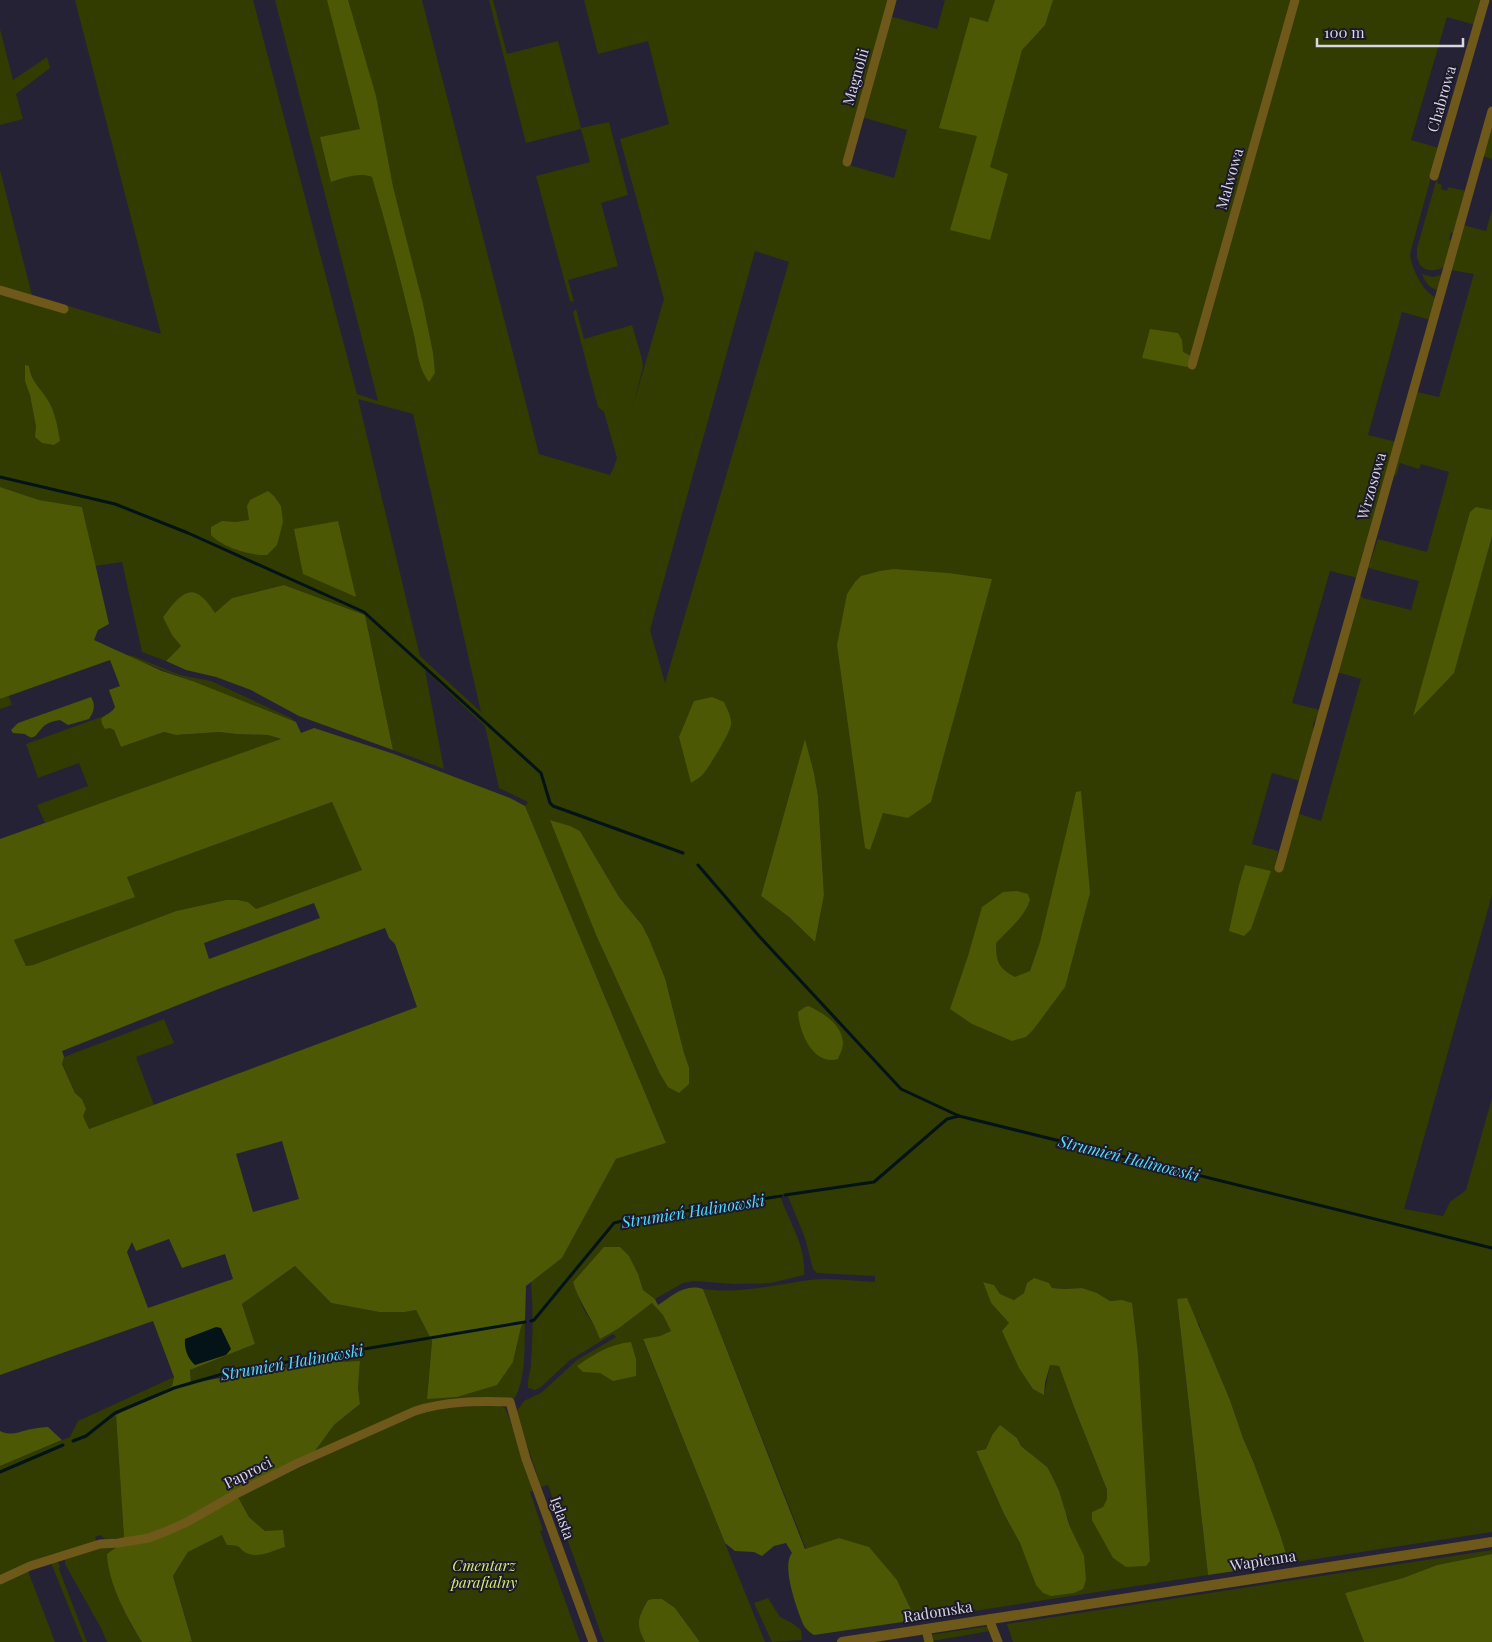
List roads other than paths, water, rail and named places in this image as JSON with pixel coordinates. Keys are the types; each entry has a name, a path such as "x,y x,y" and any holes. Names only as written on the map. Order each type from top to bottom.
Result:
{"street":[{"name":"Magnolii","path":"847,162 892,0"},
{"name":"Malwowa","path":"1192,365 1295,0"},
{"name":"Chabrowa","path":"1434,176 1485,0"},
{"name":"Wrzosowa","path":"1279,868 1492,111"},
{"path":"0,290 64,309"},
{"name":"Paproci","path":"0,1580 30,1566 100,1544 149,1538 187,1522 236,1494 298,1463 415,1411 428,1407 460,1403 510,1402"},
{"name":"Iglasta","path":"510,1402 526,1459 593,1642"},
{"name":"Wapienna","path":"1039,1611 1492,1542"},
{"name":"Radomska","path":"842,1642 1039,1611"},
{"path":"988,1619 998,1642"},
{"path":"926,1629 929,1642"}],"waterway":[{"path":"0,477 115,504 188,533 364,612 541,773 550,803 553,806 683,853"},
{"path":"698,865 759,936 901,1089 959,1116"},
{"name":"Strumień Halinowski","path":"785,1195 874,1182 947,1119 959,1116 1492,1248"},
{"name":"Strumień Halinowski","path":"531,1321 534,1320 614,1223 781,1196"},
{"name":"Strumień Halinowski","path":"73,1441 86,1436 115,1413 174,1388 233,1371 525,1322"},
{"name":"Strumień Halinowski","path":"0,1472 63,1445"}],"park label":[{"name":"Cmentarz parafialny","path":"484,1574"}]}
